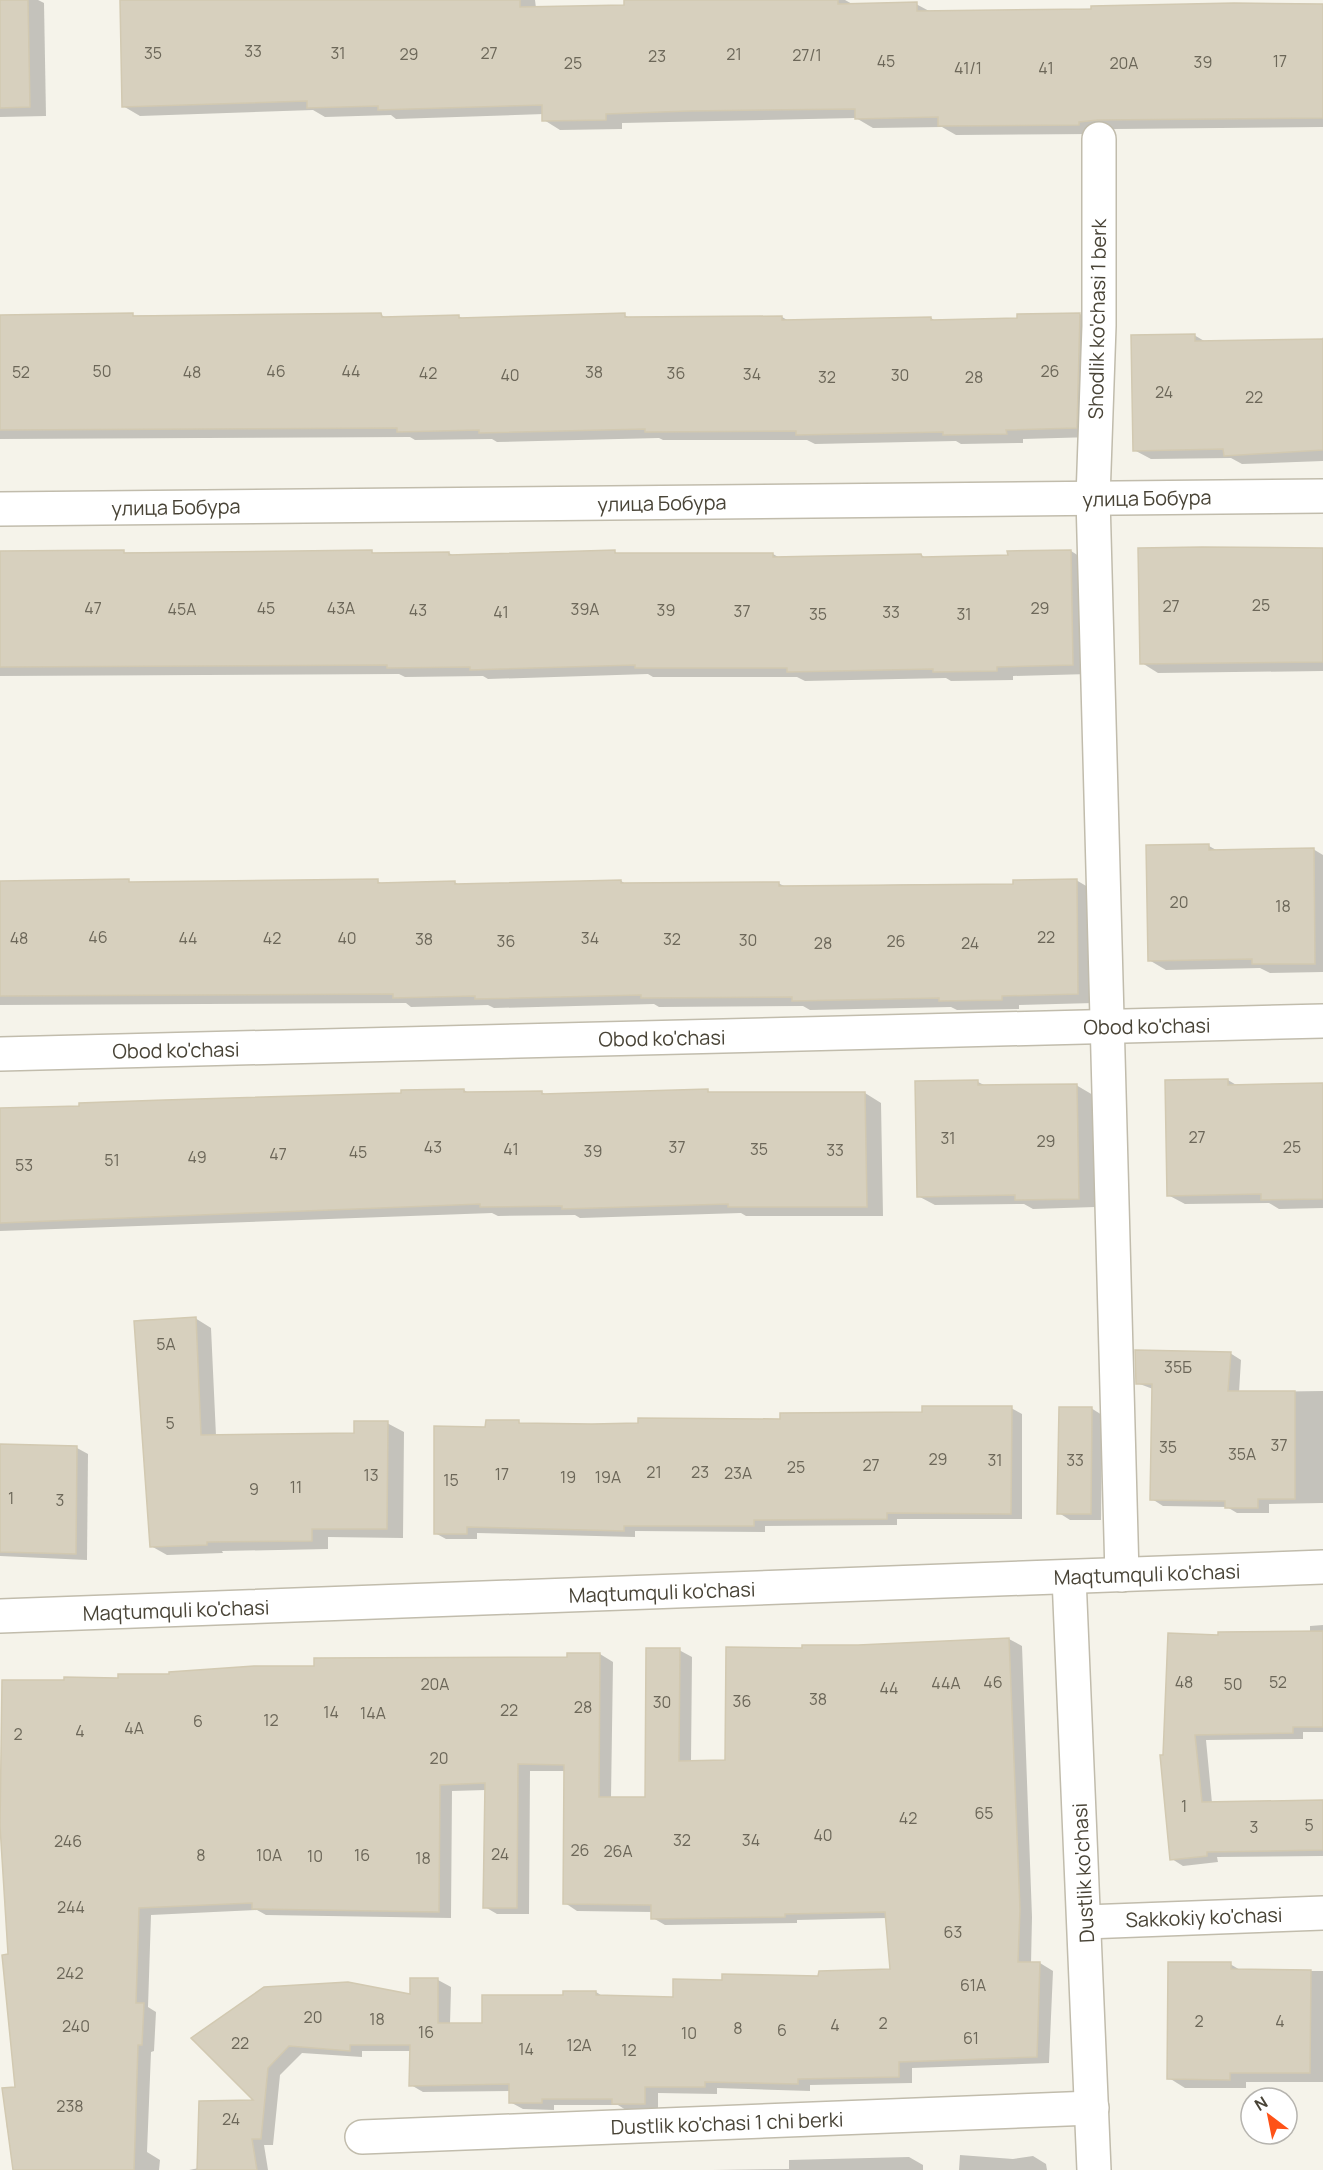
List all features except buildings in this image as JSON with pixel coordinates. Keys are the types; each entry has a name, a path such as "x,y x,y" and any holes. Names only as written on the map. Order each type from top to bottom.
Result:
{"street":[{"name":"Shodlik ko'chasi 1 berk","path":"1099,139 1099,326 1093,498 1122,1575"},
{"name":"улица Бобура","path":"0,509 1323,496"},
{"name":"Obod ko'chasi","path":"0,1054 1323,1021"},
{"name":"Maqtumquli ko'chasi","path":"0,1616 1323,1567"},
{"name":"Dustlik ko'chasi","path":"1069,1577 1094,2170"},
{"name":"Sakkokiy ko'chasi","path":"1085,1922 1323,1913"},
{"name":"Dustlik ko'chasi 1 chi berki","path":"362,2138 1092,2108"}]}
